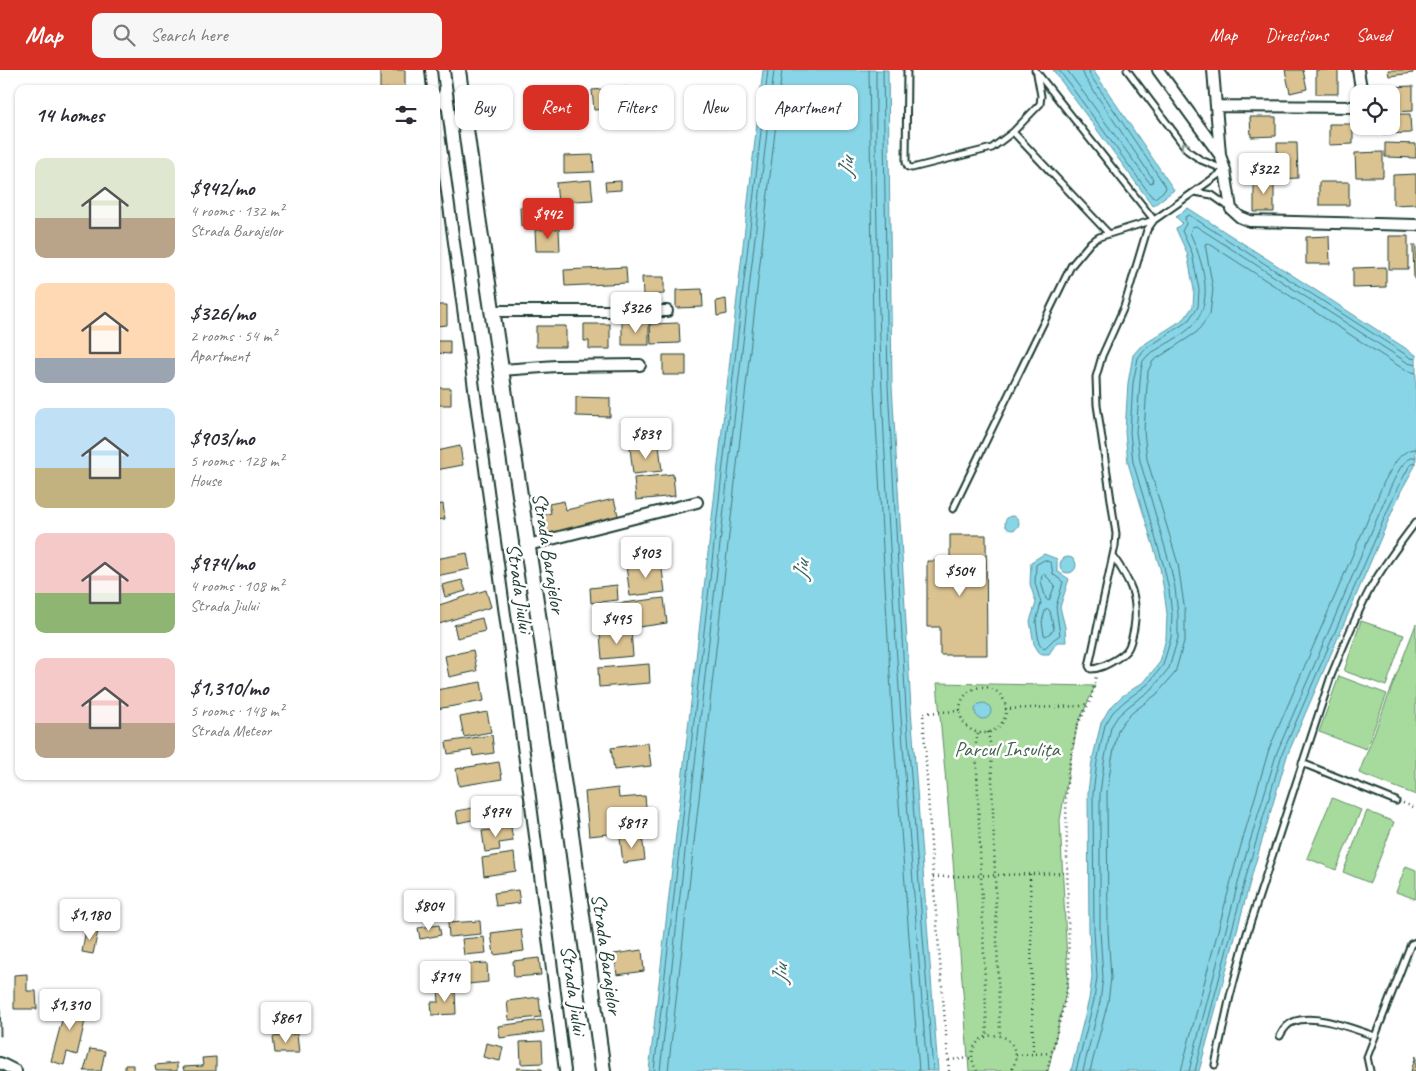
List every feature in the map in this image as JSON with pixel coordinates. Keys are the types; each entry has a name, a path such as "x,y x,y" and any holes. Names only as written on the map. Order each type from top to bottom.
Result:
{"main road":[{"name":"Strada Barajelor","path":"458,70 478,217 570,826 603,1071"}],"street":[{"path":"431,70 433,85"},
{"path":"1158,70 1220,155"},
{"path":"1213,70 1220,155 1225,170 1231,209 1240,217 1250,221 1416,225"},
{"path":"1358,70 1360,85"},
{"path":"1217,106 1350,108"},
{"name":"Strada Jiului","path":"440,140 530,797 565,1071"},
{"path":"493,311 666,311"},
{"path":"501,370 556,366 640,365"},
{"path":"528,545 697,502"},
{"path":"0,1063 16,1071"}],"lane":[{"path":"907,70 906,162 908,167 912,168 992,148 1014,132 1040,104 1041,96 1036,72"},
{"path":"1127,70 1188,152 1201,160 1225,170"},
{"path":"1036,72 1154,220"},
{"path":"1014,132 1109,234"},
{"path":"953,509 1071,266 1090,242 1099,237 1154,220 1225,170"},
{"path":"1194,192 1212,195 1231,209"},
{"path":"1113,556 1126,574 1134,595 1136,617 1131,645 1128,651 1097,669 1091,669 1089,666 1116,534 1097,406 1096,377 1102,356 1124,307 1147,230 1154,220"},
{"path":"1215,1065 1230,996 1247,932 1331,676 1346,638 1370,589 1416,522"},
{"path":"1302,763 1396,801"},
{"path":"1370,1071 1367,1057 1410,944 1416,942"},
{"path":"1280,1036 1285,1027 1293,1022 1304,1019 1324,1021 1375,1036"}],"path":[{"path":"1047,1071 1066,996 1068,976 1066,798 1068,770 1077,726 1095,686 1097,669"},
{"path":"977,688 985,688 999,694 1005,709 1003,721 999,727 988,732 978,733 965,725 961,719 960,711 964,697 977,688"},
{"path":"1005,709 1080,706 1088,704"},
{"path":"949,1071 922,713 960,711"},
{"path":"988,732 991,748 1000,1036"},
{"path":"978,733 976,742 987,1036"},
{"path":"1396,801 1416,808"},
{"path":"1030,874 1033,1054"},
{"path":"933,877 1066,874"},
{"path":"977,1071 972,1058 976,1045 987,1036 1000,1036 1012,1045 1016,1055 1015,1062 1010,1071"},
{"path":"1016,1055 1051,1053"},
{"path":"948,1060 972,1058"}],"green space":[{"path":"1361,621 1404,635 1386,686 1344,671"},
{"path":"1416,624 1416,795 1359,773"},
{"path":"1339,676 1387,694 1366,749 1319,732"},
{"name":"Parcul Insulița","path":"937,683 1095,686 1077,726 1060,820 1068,983 1048,1071 969,1071"},
{"path":"1332,798 1361,810 1336,870 1307,858"},
{"path":"1367,811 1394,822 1370,883 1343,872"},
{"path":"1406,866 1416,870 1416,899 1396,892"}],"water":[{"name":"Jiu","path":"763,70 888,70 892,386 911,709 938,1071 649,1071 756,130 858,130 858,85 761,85"},
{"path":"1053,70 1093,70 1174,190 1153,206"},
{"path":"1188,208 1416,355 1416,464 1401,491 1287,756 1253,871 1199,1071 1071,1071 1089,999 1092,977 1089,931 1088,792 1092,761 1101,723 1109,709 1121,697 1145,681 1160,662 1166,638 1167,614 1160,568 1128,463 1125,432 1128,383 1133,355 1140,347 1185,318 1193,306 1194,290 1187,253 1176,229 1182,223 1176,217"},
{"path":"1012,516 1017,518 1019,523 1017,528 1012,530 1007,528 1005,523 1007,518"},
{"path":"1044,554 1057,559 1057,571 1069,579 1060,607 1065,627 1066,642 1057,642 1049,654 1040,654 1034,644 1030,621 1036,603 1030,584 1031,562"},
{"path":"1068,557 1074,559 1076,565 1074,571 1068,573 1062,571 1060,565 1062,559"},
{"path":"983,703 989,705 991,711 989,717 983,719 977,717 975,711 977,705"}],"building":[{"path":"380,70 405,70 405,85 380,85"},
{"path":"1285,70 1303,70 1307,89 1290,93"},
{"path":"1316,70 1338,70 1338,94 1316,94"},
{"path":"1388,70 1412,70 1413,73 1389,76"},
{"path":"1400,86 1413,86 1413,111 1400,112"},
{"path":"599,89 599,110 594,110 592,90"},
{"path":"1400,114 1410,114 1411,133 1400,133"},
{"path":"1250,117 1276,117 1276,136 1251,137"},
{"path":"1329,124 1350,124 1350,135 1353,135 1353,144 1329,145"},
{"path":"1277,143 1297,143 1298,178 1278,179"},
{"path":"1385,143 1416,144 1416,158 1385,157"},
{"path":"1383,152 1383,177 1356,177 1355,153"},
{"path":"593,155 594,172 564,173 564,156"},
{"path":"1416,174 1416,204 1393,205 1393,175"},
{"path":"1254,178 1274,178 1274,212 1254,212"},
{"path":"591,180 593,200 558,202 556,183"},
{"path":"621,181 621,190 606,191 605,182"},
{"path":"1319,182 1349,182 1349,205 1319,205"},
{"path":"549,206 551,225 521,226 520,207"},
{"path":"559,229 560,251 536,251 535,230"},
{"path":"1329,236 1330,264 1306,264 1306,237"},
{"path":"1389,236 1408,236 1408,269 1389,269"},
{"path":"1413,245 1416,245 1416,279 1414,279"},
{"path":"626,267 627,283 565,286 564,270"},
{"path":"1386,267 1386,287 1353,288 1353,268"},
{"path":"642,277 664,277 664,294 643,295"},
{"path":"702,289 703,307 676,308 676,290"},
{"path":"726,299 727,314 717,316 716,301"},
{"path":"440,305 447,305 447,325 440,326"},
{"path":"622,322 649,322 649,345 622,345"},
{"path":"679,323 680,343 651,344 650,324"},
{"path":"584,324 610,324 610,349 589,349 589,341 584,341"},
{"path":"536,326 566,326 566,347 536,347"},
{"path":"440,341 450,341 450,354 440,353"},
{"path":"663,355 686,355 686,375 663,375"},
{"path":"440,388 451,388 451,405 440,405"},
{"path":"576,397 610,398 610,417 576,416"},
{"path":"659,445 662,471 633,474 630,448"},
{"path":"460,446 463,465 440,469 440,450"},
{"path":"673,474 675,496 636,500 634,478"},
{"path":"614,499 619,519 545,537 540,516 551,513 549,504 564,501 566,510"},
{"path":"440,504 443,504 445,519 440,520"},
{"path":"950,535 986,535 987,655 940,655 940,627 927,627 927,561 950,561"},
{"path":"467,553 470,569 440,575 440,558"},
{"path":"661,562 665,592 630,596 626,566"},
{"path":"462,580 466,591 445,597 442,585"},
{"path":"617,585 618,600 591,603 590,588"},
{"path":"486,590 491,607 440,624 440,605"},
{"path":"664,598 667,623 618,630 614,604"},
{"path":"482,618 485,631 457,638 454,625"},
{"path":"631,631 633,656 602,659 600,634"},
{"path":"473,650 477,671 449,677 445,656"},
{"path":"649,664 650,683 599,687 598,668"},
{"path":"481,682 484,701 440,708 440,689"},
{"path":"487,712 491,732 464,737 460,717"},
{"path":"492,735 494,753 473,756 472,750 448,754 446,742"},
{"path":"648,743 651,766 614,770 611,748"},
{"path":"499,762 502,779 459,786 456,769"},
{"path":"618,788 619,798 645,796 648,830 589,836 585,792"},
{"path":"501,803 504,818 478,823 477,819 458,823 456,811"},
{"path":"511,827 513,841 499,843 500,850 485,852 482,831"},
{"path":"642,835 645,860 623,863 620,838"},
{"path":"514,853 516,871 484,876 482,858"},
{"path":"518,890 520,903 496,906 494,893"},
{"path":"480,921 481,934 449,937 448,923"},
{"path":"439,925 441,935 420,939 418,928"},
{"path":"86,929 98,931 93,954 82,952"},
{"path":"521,929 524,951 494,955 491,933"},
{"path":"484,937 486,953 464,955 462,939"},
{"path":"642,950 644,971 617,975 614,954"},
{"path":"539,958 541,975 514,977 513,961"},
{"path":"487,963 488,982 458,985 456,965"},
{"path":"27,974 27,991 36,991 37,1009 14,1009 14,975"},
{"path":"438,989 455,989 456,1014 432,1015 431,1002 439,1002"},
{"path":"539,997 541,1017 509,1020 507,1001"},
{"path":"68,998 89,1004 77,1055 67,1052 64,1065 51,1061"},
{"path":"0,1002 1,1036 0,1036"},
{"path":"542,1020 544,1032 500,1038 498,1026"},
{"path":"297,1034 299,1053 275,1053 273,1037"},
{"path":"542,1041 543,1063 521,1064 520,1042"},
{"path":"486,1043 503,1047 500,1061 483,1057"},
{"path":"90,1049 105,1051 101,1071 84,1071"},
{"path":"1416,1056 1416,1071 1411,1071"},
{"path":"216,1057 216,1071 184,1071 183,1067 203,1066 202,1058"},
{"path":"177,1063 177,1071 156,1071 155,1065"},
{"path":"125,1065 133,1065 133,1071 125,1071"},
{"path":"517,1068 542,1069 542,1071 517,1071"}]}
